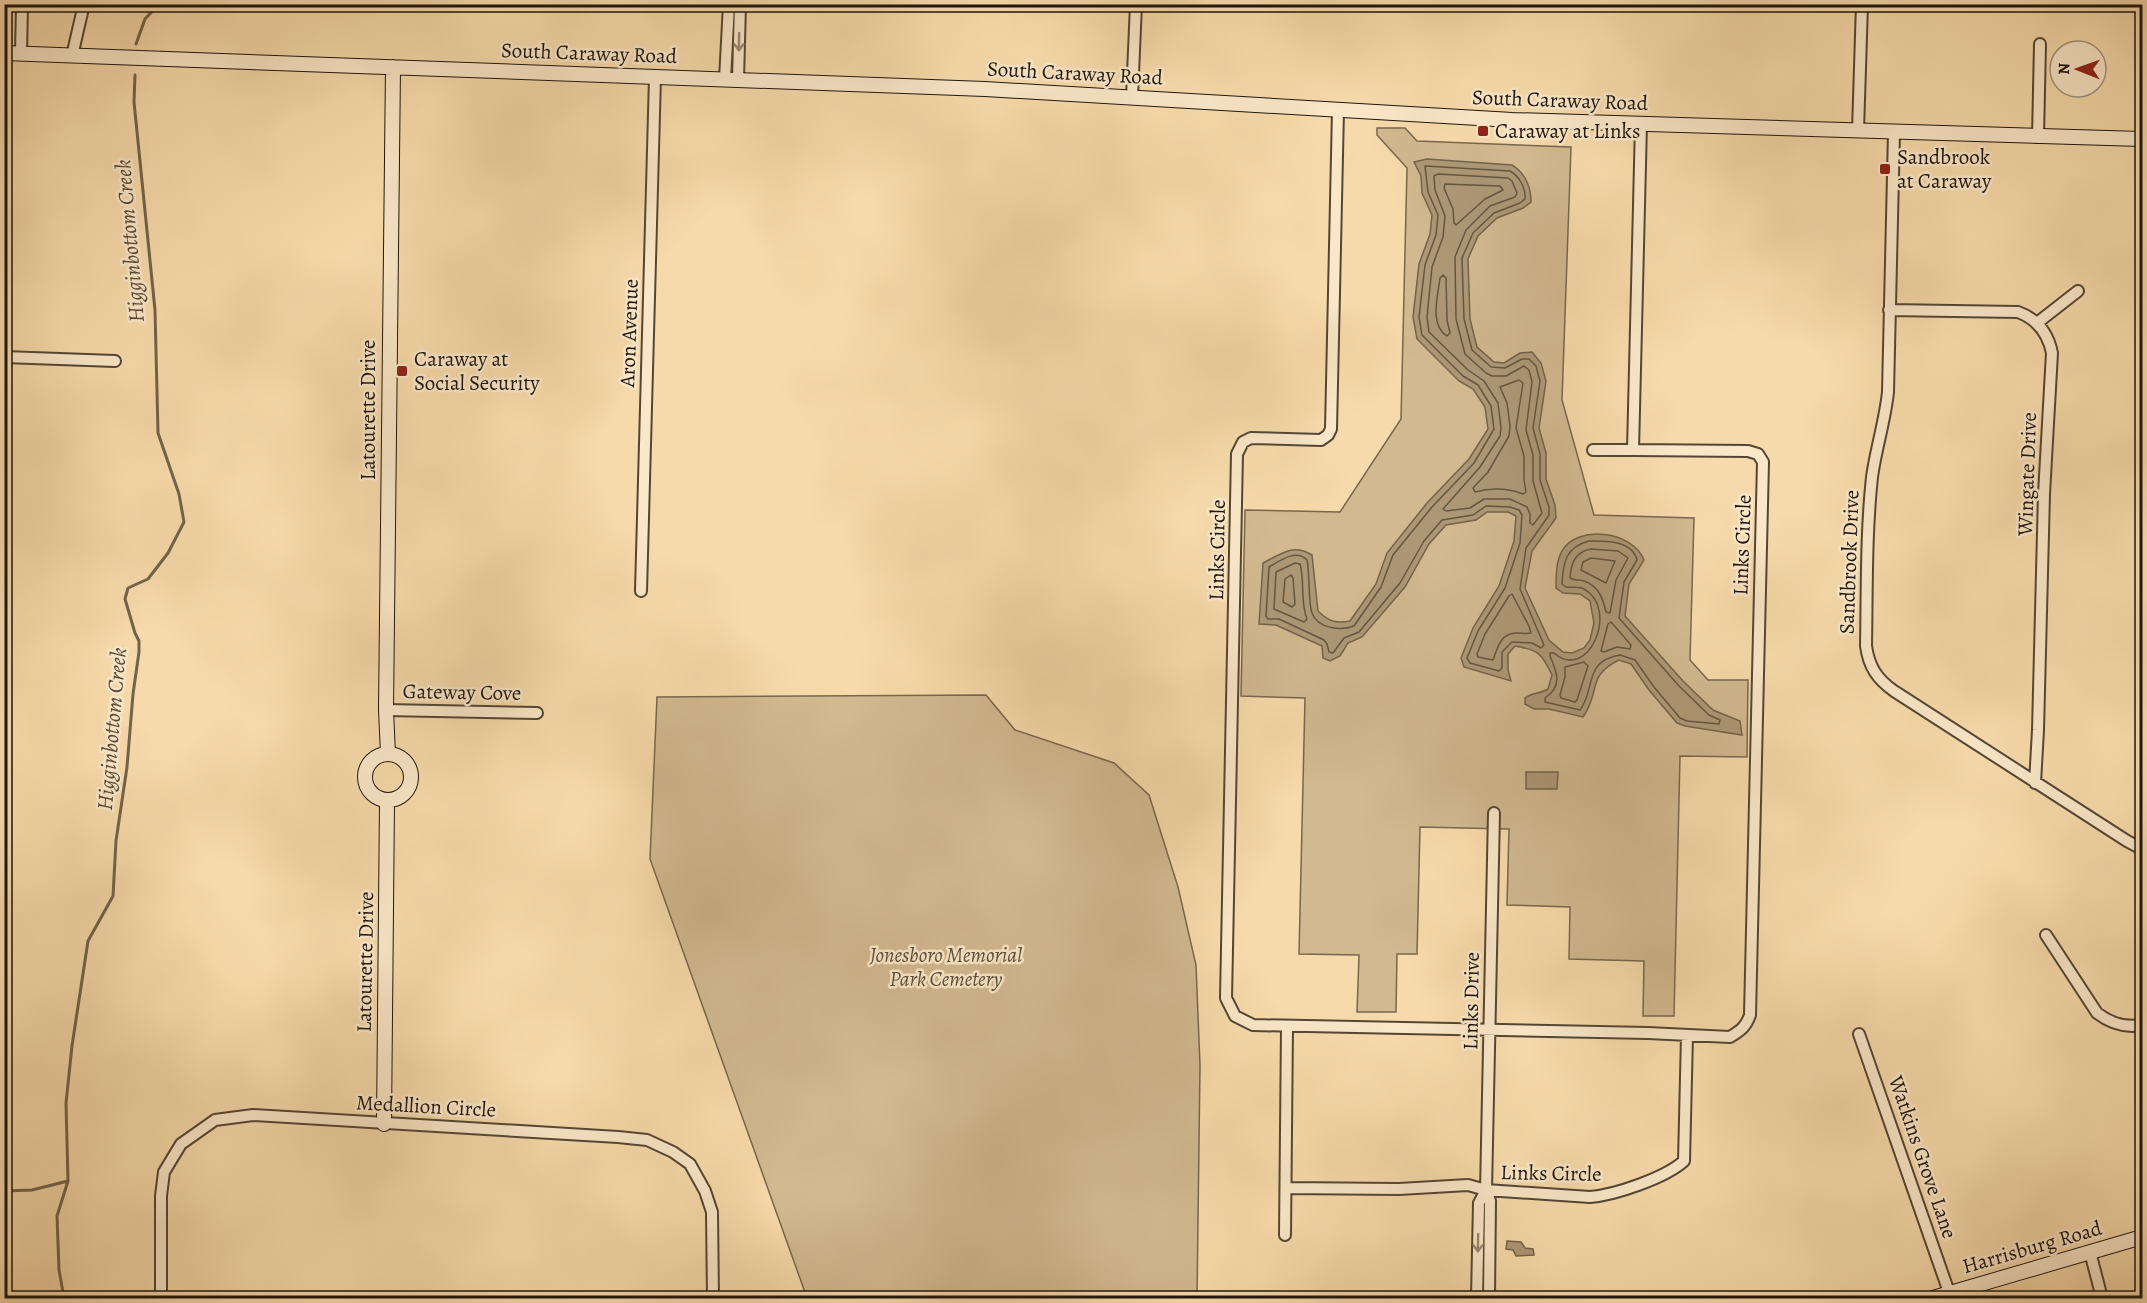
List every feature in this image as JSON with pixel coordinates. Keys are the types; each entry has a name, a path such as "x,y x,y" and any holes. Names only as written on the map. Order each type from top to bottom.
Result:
{"street":[{"path":"21,54 22,4"},
{"path":"72,56 84,4"},
{"path":"729,4 732,79"},
{"path":"732,79 740,4"},
{"path":"1132,97 1136,4"},
{"path":"1858,131 1862,4"},
{"path":"2038,137 2040,44"},
{"name":"South Caraway Road","path":"4,53 732,79 1132,97 1512,120 2142,140"},
{"name":"Latourette Drive","path":"388,754 386,710 393,67"},
{"name":"Aron Avenue","path":"641,591 655,76"},
{"name":"Links Circle","path":"1338,110 1332,429 1321,440 1251,438 1243,442 1237,454 1226,998 1234,1016 1253,1025 1730,1037 1744,1027 1750,1015 1763,468 1760,456 1748,451 1633,450"},
{"path":"1593,450 1633,450 1641,124"},
{"name":"Sandbrook Drive","path":"1894,132 1886,410 1873,473 1869,510 1867,657 1881,682 2035,783 2142,849"},
{"path":"1889,310 2018,312 2030,316 2037,324 2078,291"},
{"name":"Wingate Drive","path":"2035,783 2044,494 2052,353 2045,332 2037,324"},
{"path":"4,357 115,361"},
{"name":"Gateway Cove","path":"386,710 537,713"},
{"path":"388,754 403,760 411,774 408,789 402,795 387,800 372,794 365,780 368,765 373,759 388,754"},
{"name":"Latourette Drive","path":"384,1124 387,800"},
{"name":"Links Drive","path":"1489,1299 1490,1202 1486,1190 1494,813"},
{"path":"2046,935 2097,1012 2107,1021 2123,1026 2142,1025"},
{"path":"1285,1235 1287,1026"},
{"name":"Watkins Grove Lane","path":"1859,1034 1951,1296"},
{"name":"Links Circle","path":"1286,1188 1399,1190 1468,1185 1486,1190 1541,1195 1605,1195 1632,1186 1678,1166 1684,1161 1687,1035"},
{"name":"Medallion Circle","path":"161,1299 161,1196 164,1172 181,1144 216,1120 253,1115 646,1140 673,1152 690,1164 705,1191 712,1212 713,1299"},
{"name":"Links Drive","path":"1477,1299 1479,1203 1486,1190"},
{"name":"Harrisburg Road","path":"1933,1299 1951,1296 2142,1237"},
{"path":"2090,1252 2102,1299"}],"green space":[{"path":"1377,128 1405,128 1417,141 1571,147 1562,400 1594,515 1694,518 1690,660 1708,680 1748,680 1747,757 1680,756 1674,1016 1643,1016 1644,961 1569,959 1570,907 1507,905 1509,829 1420,827 1417,954 1397,954 1396,1012 1357,1012 1359,955 1299,954 1305,698 1241,696 1245,510 1340,512 1401,419 1407,168 1377,135"},
{"name":"Jonesboro Memorial Park Cemetery","path":"986,695 1015,730 1114,763 1149,795 1178,887 1196,965 1200,1065 1197,1298 807,1298 650,859 657,697"}],"water":[{"path":"1427,159 1512,165 1524,176 1530,191 1531,202 1523,208 1497,218 1478,236 1468,259 1470,319 1477,347 1494,362 1504,363 1520,353 1532,352 1541,363 1546,381 1539,428 1546,453 1546,479 1555,505 1556,518 1532,551 1525,588 1549,640 1563,652 1572,653 1584,648 1590,640 1594,623 1590,601 1580,594 1563,593 1556,588 1557,564 1562,551 1569,542 1580,537 1604,534 1617,537 1638,550 1644,560 1629,584 1625,616 1683,681 1713,710 1740,721 1742,735 1677,723 1631,664 1619,660 1602,672 1598,678 1592,700 1583,717 1549,709 1534,709 1525,704 1525,698 1528,696 1548,689 1552,675 1545,662 1535,651 1515,646 1508,654 1511,681 1464,667 1461,658 1473,628 1499,586 1514,541 1516,516 1508,512 1487,512 1476,520 1446,525 1429,544 1405,587 1362,637 1348,643 1340,656 1330,661 1323,658 1322,646 1276,625 1259,624 1263,563 1281,553 1293,550 1312,555 1318,611 1332,621 1350,621 1376,584 1387,553 1427,503 1469,459 1488,429 1485,407 1473,389 1459,381 1417,339 1413,317 1419,264 1430,234 1432,215 1422,193 1421,176 1414,162"},
{"path":"1526,772 1558,772 1557,789 1526,789"},
{"path":"1507,1241 1521,1242 1525,1248 1533,1249 1534,1255 1516,1256 1513,1250 1506,1249"}],"waterway":[{"name":"Higginbottom Creek","path":"136,44 145,19 159,4"},
{"name":"Higginbottom Creek","path":"64,1298 59,1270 57,1216 68,1181 66,1103 72,1046 88,941 113,896 116,841 127,767 139,652 139,641 125,599 128,588 148,579 168,553 184,522 179,494 158,433 155,310 134,102 135,75"},
{"path":"4,1191 32,1190 68,1181"}],"place":[{"name":"Caraway at Links","path":"1483,131"},
{"name":"Sandbrook at Caraway","path":"1885,169"},
{"name":"Caraway at Social Security","path":"402,371"}]}
